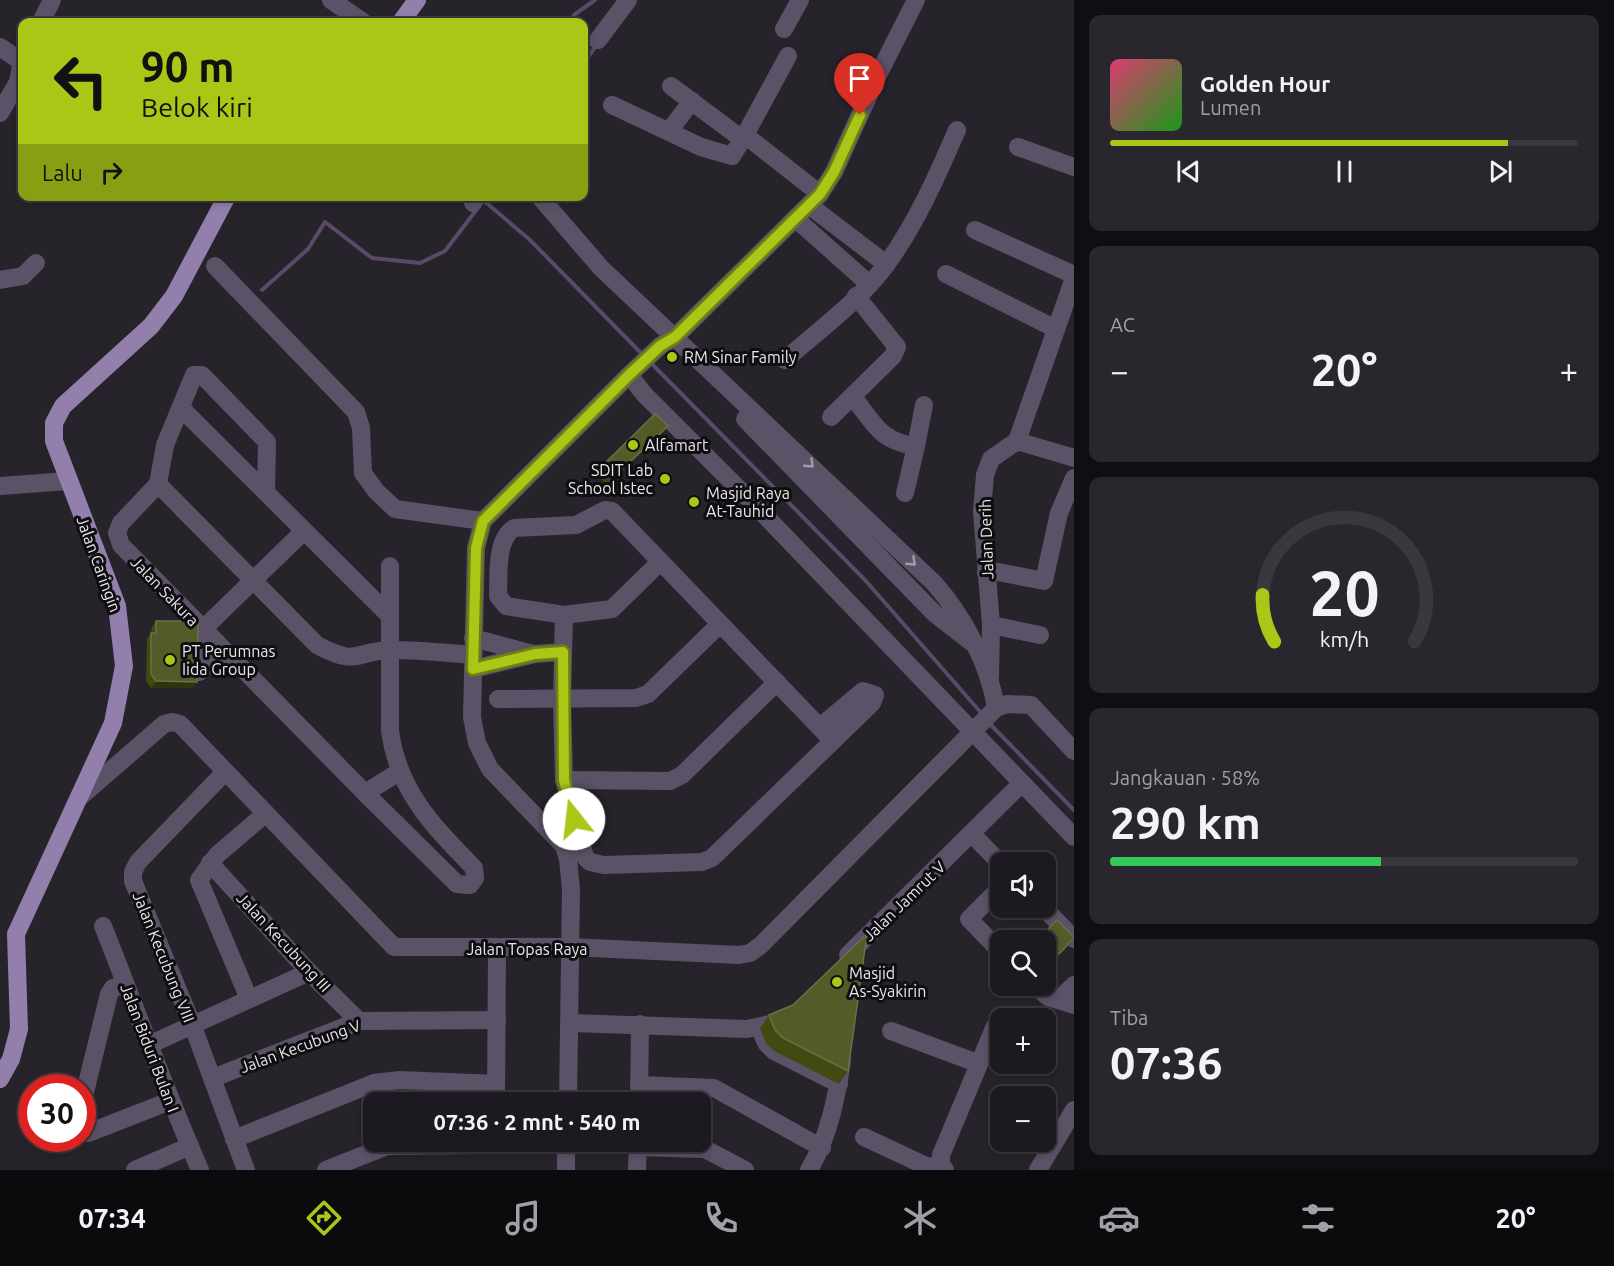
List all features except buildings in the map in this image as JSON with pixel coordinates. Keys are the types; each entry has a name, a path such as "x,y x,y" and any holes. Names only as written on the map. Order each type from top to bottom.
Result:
{"main road":[{"path":"403,18 417,0"},
{"name":"Jalan Caringin","path":"0,1079 11,1059 19,1029 16,934 113,723 124,666 123,640 117,606 54,441 54,423 63,406 157,319 174,296 224,201"}],"street":[{"path":"43,18 52,0"},
{"path":"331,0 357,18"},
{"path":"598,40 628,0"},
{"path":"784,28 800,0"},
{"path":"568,1092 571,889 568,860 564,846 554,834 490,769 481,752 472,717 476,548 483,521 633,372 668,342 815,200 834,172 877,77 916,0"},
{"path":"0,47 18,58"},
{"path":"612,105 701,147 732,156 788,56"},
{"path":"0,113 18,82"},
{"path":"672,86 743,137 886,264"},
{"path":"669,131 692,101"},
{"path":"785,360 863,290 886,264 931,189 957,130"},
{"path":"1018,147 1074,167"},
{"path":"543,201 668,342 934,583 955,610 989,680 985,718"},
{"path":"796,219 863,290 897,347 893,356 831,417"},
{"path":"975,230 1074,276 1017,441 1074,458"},
{"path":"0,280 23,276 36,263"},
{"path":"214,266 356,412 362,428 363,473 382,497 395,509 414,514 483,521"},
{"path":"946,274 1056,329"},
{"path":"633,372 644,394 985,718 1022,783 1074,837"},
{"path":"266,492 267,442 202,375 194,375 165,445 158,484 317,645 339,657 352,658 390,650 473,654 563,652"},
{"path":"852,397 887,438 897,444 916,446"},
{"path":"905,493 924,405"},
{"path":"181,408 390,616"},
{"name":"Jalan Derih","path":"989,680 991,625 982,511 985,475 991,459 1017,441"},
{"path":"986,573 1006,573 1044,581 1059,513 1074,478"},
{"path":"0,486 68,481"},
{"name":"Jalan Sakura","path":"158,484 121,522 117,533 121,545 202,630 457,884 470,885 475,878 474,868 429,821 399,772"},
{"path":"564,615 562,699 564,780 585,857 590,862 604,865 702,862 712,858 826,734 612,511 605,510 576,525 514,528 509,531 501,553 498,597 500,602 513,608 564,615 612,609 660,562"},
{"path":"224,651 199,672 196,669 196,642 202,630 304,531"},
{"path":"365,793 399,772 390,731 390,566"},
{"path":"498,699 636,698 648,694 720,624"},
{"path":"991,625 1040,634"},
{"path":"473,654 535,654"},
{"path":"564,780 670,781 682,776 777,682"},
{"path":"985,718 1007,704 1032,705 1074,751"},
{"name":"Jalan Topas Raya","path":"80,797 164,724 172,722 180,724 394,947 497,949 570,947 739,955 750,953 776,930 985,718"},
{"name":"Jalan Kecubung VIII","path":"225,772 138,862 133,872 133,881 192,1024 246,1170"},
{"name":"Jalan Jamrut V","path":"833,970 1022,783"},
{"path":"249,999 199,883 210,863 264,814"},
{"path":"972,834 990,853"},
{"name":"Jalan Kecubung III","path":"210,863 309,972 359,1021"},
{"path":"990,898 969,919 990,941"},
{"path":"1054,918 1074,939"},
{"name":"Jalan Biduri Bulan I","path":"103,926 151,1044 170,1101 200,1170"},
{"path":"854,969 858,947"},
{"path":"496,1092 497,949"},
{"path":"151,1044 309,972"},
{"path":"89,1074 109,994 113,988 125,984"},
{"path":"1047,996 1066,1003 1074,985"},
{"path":"571,1023 760,1028 775,1023 792,1010"},
{"name":"Jalan Kecubung V","path":"213,1078 359,1021 497,1020"},
{"path":"639,1092 640,1024"},
{"path":"760,1028 766,1043 774,1051 838,1084"},
{"path":"891,1031 977,1063"},
{"path":"864,1137 928,1167 943,1167 941,1155 977,1063 990,1036"},
{"path":"809,1170 822,1148 831,1124 845,1038"},
{"path":"234,1139 374,1083 400,1080 496,1084"},
{"path":"664,1092 714,1088 822,1148"},
{"path":"96,1130 170,1101"},
{"path":"1038,1170 1074,1110"},
{"path":"135,1170 190,1146"},
{"path":"326,1170 372,1152"},
{"path":"566,1152 566,1170"},
{"path":"638,1152 638,1170"},
{"path":"711,1152 745,1170"}],"waterway":[{"path":"573,18 595,0"},
{"path":"588,41 595,47 588,57"},
{"path":"484,201 530,240 643,355"},
{"path":"262,290 308,249 325,222 372,258 420,263 445,251 477,209"},
{"path":"650,362 866,581 983,715"},
{"path":"989,723 1074,810"}],"place":[{"name":"RM Sinar Family","path":"672,357"},
{"name":"Alfamart","path":"633,445"},
{"name":"SDIT Lab School Istec","path":"665,479"},
{"name":"Masjid Raya At-Tauhid","path":"694,502"},
{"name":"PT Perumnas Iida Group","path":"170,660"},
{"name":"Masjid As-Syakirin","path":"837,982"}],"route":[{"path":"574,819 564,780 563,652 535,654 473,669 476,548 483,521 629,375 660,346 675,337 810,206 834,172 860,115"}]}
